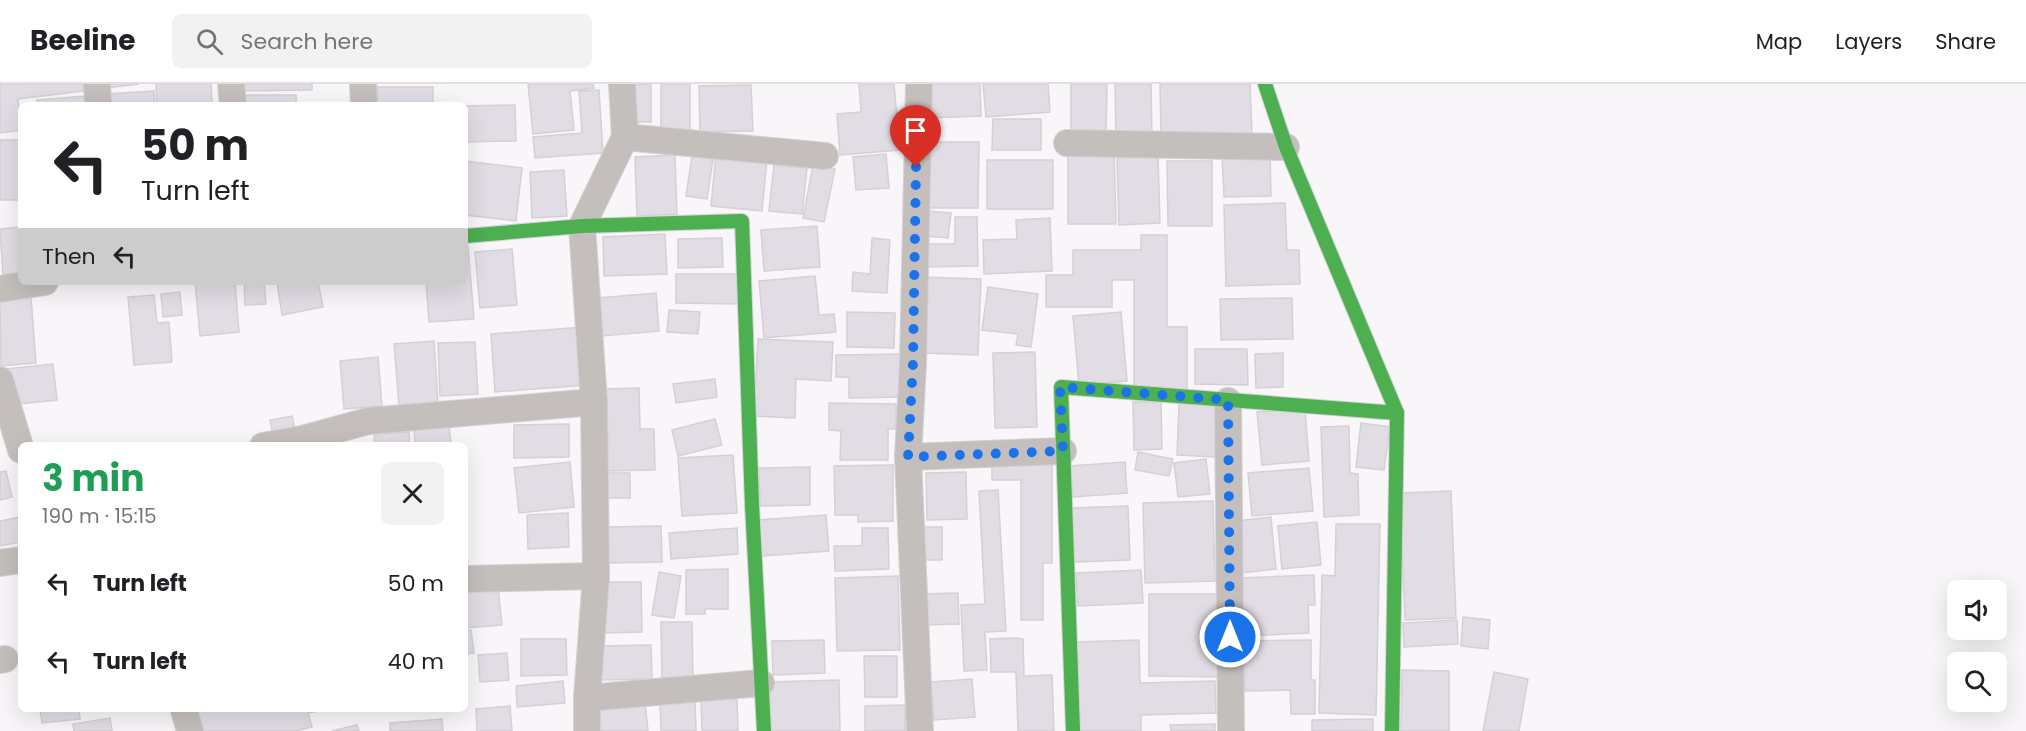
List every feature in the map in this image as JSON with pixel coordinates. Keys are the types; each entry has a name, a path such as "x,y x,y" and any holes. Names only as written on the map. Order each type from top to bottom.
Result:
{"street":[{"path":"97,84 98,102"},
{"path":"231,84 232,102"},
{"path":"363,84 364,102"},
{"path":"588,731 587,698 596,576 594,402 582,226 626,137 622,84"},
{"path":"919,84 913,363 908,457 920,731"},
{"path":"1265,84 1286,147 1397,413 1392,731"},
{"path":"626,137 825,156"},
{"path":"1067,143 1286,147"},
{"path":"468,236 582,226 742,221 752,505 764,731"},
{"path":"0,290 28,285"},
{"path":"0,380 19,442"},
{"path":"1073,731 1060,387 1397,413"},
{"path":"1228,400 1231,731"},
{"path":"285,442 368,422 594,402"},
{"path":"908,457 1063,451"},
{"path":"0,563 18,560"},
{"path":"468,579 596,576"},
{"path":"587,698 762,684"},
{"path":"185,712 190,731"}],"building":[{"path":"0,84 83,84 83,91 18,99 18,130 0,133"},
{"path":"106,84 139,84 106,88"},
{"path":"156,84 211,84 212,102 157,102"},
{"path":"233,84 312,84 312,90 234,91"},
{"path":"528,84 593,84 594,88 570,91 574,130 533,134"},
{"path":"651,84 651,122 635,122 635,85"},
{"path":"661,84 690,84 690,132 661,132"},
{"path":"859,84 894,84 900,150 840,155 837,114 861,112"},
{"path":"928,84 980,84 981,116 929,118"},
{"path":"983,84 1048,84 1050,112 986,117"},
{"path":"1071,84 1107,84 1106,136 1071,136"},
{"path":"1115,84 1151,84 1152,138 1116,139"},
{"path":"1160,84 1250,84 1252,133 1161,136"},
{"path":"751,85 753,131 700,132 699,86"},
{"path":"377,87 433,87 433,102 378,102"},
{"path":"599,90 603,153 535,158 533,137 582,133 579,91"},
{"path":"154,91 155,102 107,102 106,94"},
{"path":"240,95 296,95 296,102 241,102"},
{"path":"86,96 87,102 37,102 37,100"},
{"path":"515,105 516,141 468,142 468,106"},
{"path":"993,119 1041,119 1041,150 992,150"},
{"path":"0,140 18,140 18,200 0,200"},
{"path":"929,142 979,142 978,208 928,208"},
{"path":"693,149 714,153 707,199 686,196"},
{"path":"1114,152 1116,224 1068,224 1068,153"},
{"path":"1270,152 1271,196 1224,197 1222,154"},
{"path":"716,154 767,159 762,211 711,206"},
{"path":"886,154 889,188 856,190 853,157"},
{"path":"675,155 677,214 637,216 635,157"},
{"path":"1158,157 1160,223 1119,225 1117,158"},
{"path":"987,160 1053,160 1053,209 987,209"},
{"path":"468,161 522,168 516,221 468,215"},
{"path":"1167,161 1212,161 1212,226 1168,226"},
{"path":"774,165 807,168 802,214 769,211"},
{"path":"813,165 835,169 824,222 803,218"},
{"path":"564,170 567,216 532,218 530,172"},
{"path":"1285,203 1287,250 1299,250 1300,284 1226,286 1224,205"},
{"path":"928,211 951,213 948,238 926,236"},
{"path":"955,217 977,217 978,266 919,267 919,244 955,244"},
{"path":"1050,218 1052,271 984,274 983,240 1017,239 1016,220"},
{"path":"817,226 820,267 764,271 761,230"},
{"path":"18,227 18,273 3,274 0,229"},
{"path":"665,234 667,274 604,276 603,237"},
{"path":"1141,235 1167,235 1167,327 1187,327 1187,391 1134,391 1134,280 1112,280 1112,307 1046,307 1046,275 1073,275 1073,250 1141,250"},
{"path":"722,238 723,267 678,268 678,239"},
{"path":"872,238 890,240 887,293 852,291 853,272 870,274"},
{"path":"468,247 474,319 429,322 426,285 468,285"},
{"path":"512,249 517,305 480,308 475,252"},
{"path":"676,274 738,274 738,304 676,303"},
{"path":"815,276 819,315 834,314 836,332 764,338 759,281"},
{"path":"919,277 981,279 978,355 923,353"},
{"path":"195,285 235,285 239,332 200,336"},
{"path":"244,285 264,285 266,304 245,305"},
{"path":"277,285 319,285 323,307 282,315"},
{"path":"988,287 1038,294 1031,347 1016,345 1018,334 982,330"},
{"path":"180,292 182,315 163,317 161,294"},
{"path":"656,293 659,331 601,336 598,298"},
{"path":"154,295 157,323 169,322 172,362 134,365 128,297"},
{"path":"31,297 36,363 1,366 0,299"},
{"path":"1292,298 1293,339 1221,340 1220,299"},
{"path":"669,310 700,312 698,334 667,332"},
{"path":"847,312 895,313 894,348 847,347"},
{"path":"1121,312 1127,381 1079,385 1073,316"},
{"path":"583,327 587,385 495,392 491,334"},
{"path":"758,339 833,342 831,381 796,379 795,418 754,416"},
{"path":"434,341 438,404 399,406 394,344"},
{"path":"475,342 478,394 440,396 438,343"},
{"path":"1195,349 1247,349 1248,385 1195,384"},
{"path":"1035,352 1037,427 995,428 993,353"},
{"path":"1283,353 1283,387 1256,388 1255,354"},
{"path":"907,354 907,397 849,398 849,377 836,377 836,355"},
{"path":"378,357 382,406 344,409 340,361"},
{"path":"53,364 57,400 9,405 6,369"},
{"path":"715,379 717,397 676,403 673,384"},
{"path":"639,388 640,429 654,429 655,470 603,471 600,389"},
{"path":"1133,402 1161,402 1162,449 1134,450"},
{"path":"829,403 896,404 896,429 888,429 888,460 840,460 841,431 829,430"},
{"path":"1179,403 1217,404 1215,457 1177,455"},
{"path":"1305,409 1309,461 1262,465 1257,412"},
{"path":"292,416 297,439 275,442 270,420"},
{"path":"715,419 722,445 678,456 672,430"},
{"path":"1361,423 1390,427 1384,470 1356,467"},
{"path":"569,424 569,457 514,458 514,425"},
{"path":"449,425 451,442 415,442 414,428"},
{"path":"1349,426 1350,473 1358,474 1359,515 1324,517 1321,427"},
{"path":"409,432 410,442 375,442 374,434"},
{"path":"1138,452 1173,459 1169,476 1135,470"},
{"path":"733,455 737,513 682,516 678,458"},
{"path":"1206,459 1210,494 1178,497 1174,463"},
{"path":"992,460 1052,460 1052,563 1043,563 1043,620 1021,620 1021,480 992,480"},
{"path":"570,462 574,507 519,513 514,468"},
{"path":"1125,462 1127,493 1073,497 1070,466"},
{"path":"893,465 893,521 858,522 858,515 835,515 834,466"},
{"path":"810,467 810,505 760,506 759,468"},
{"path":"1309,468 1313,511 1252,516 1248,473"},
{"path":"6,471 12,497 0,500 0,472"},
{"path":"966,472 967,519 927,520 926,473"},
{"path":"600,473 630,473 630,498 600,498"},
{"path":"998,490 1006,631 985,632 987,670 964,671 961,605 985,604 979,491"},
{"path":"1451,491 1456,618 1405,620 1400,493"},
{"path":"1213,501 1215,581 1145,583 1143,503"},
{"path":"1128,506 1130,560 1074,562 1072,508"},
{"path":"568,513 569,547 528,549 527,515"},
{"path":"826,515 829,551 761,556 758,520"},
{"path":"1271,517 1276,569 1241,573 1236,521"},
{"path":"18,518 18,543 0,546 0,521"},
{"path":"1317,522 1321,565 1282,569 1278,526"},
{"path":"1336,524 1380,524 1376,715 1319,713 1322,575 1335,576"},
{"path":"661,526 662,562 605,563 604,527"},
{"path":"924,527 942,527 942,560 925,560"},
{"path":"737,528 738,554 671,559 669,533"},
{"path":"862,528 888,528 889,569 835,571 834,546 862,546"},
{"path":"728,569 728,609 705,609 705,614 686,614 686,570"},
{"path":"1141,570 1143,603 1078,606 1076,573"},
{"path":"659,572 681,576 674,618 652,615"},
{"path":"1314,575 1315,605 1308,605 1309,633 1241,636 1239,578"},
{"path":"898,576 900,650 837,651 835,578"},
{"path":"602,582 641,582 642,632 603,633"},
{"path":"498,587 502,625 468,628 468,590"},
{"path":"958,593 959,624 921,625 920,594"},
{"path":"1149,594 1225,594 1224,677 1149,676"},
{"path":"1463,617 1490,620 1488,649 1461,646"},
{"path":"1457,620 1458,644 1404,647 1403,623"},
{"path":"661,622 692,622 693,684 662,685"},
{"path":"468,630 471,630 474,653 468,654"},
{"path":"521,639 566,639 567,675 521,676"},
{"path":"990,639 1023,639 1024,676 1052,675 1054,731 1018,731 1016,672 991,672"},
{"path":"824,640 825,673 773,675 772,641"},
{"path":"1139,640 1140,683 1215,681 1216,713 1141,715 1141,731 1080,731 1077,642"},
{"path":"1311,640 1311,680 1315,680 1315,714 1291,714 1290,690 1245,691 1245,641"},
{"path":"651,645 652,679 600,680 600,646"},
{"path":"507,653 509,680 480,682 478,655"},
{"path":"864,656 897,656 897,697 865,697"},
{"path":"1402,670 1449,671 1449,731 1401,731"},
{"path":"1494,672 1528,679 1519,731 1483,731"},
{"path":"972,679 975,717 934,720 931,682"},
{"path":"839,680 840,731 771,731 770,682"},
{"path":"563,681 565,703 517,707 516,686"},
{"path":"695,699 696,731 661,731 660,700"},
{"path":"737,699 738,731 702,731 701,700"},
{"path":"645,702 648,731 601,731 599,706"},
{"path":"905,705 905,731 865,731 865,706"},
{"path":"510,706 512,731 477,731 476,709"},
{"path":"40,712 79,712 80,719 42,723"},
{"path":"192,712 313,712 308,713 312,727 296,731 197,731"},
{"path":"110,718 112,731 74,731 73,724"},
{"path":"442,719 443,731 390,731 390,723"},
{"path":"1373,719 1373,731 1312,731 1312,720"},
{"path":"1215,724 1215,731 1171,731 1170,725"},
{"path":"357,725 359,731 332,731"}],"traffic: fast":[{"path":"1265,84 1286,147 1397,413 1392,731"},
{"path":"468,236 582,226 742,221 752,505 764,731"},
{"path":"1073,731 1061,387 1397,413"}],"route":[{"path":"916,167 913,363 908,457 1063,451 1060,387 1228,400 1230,637"}]}
